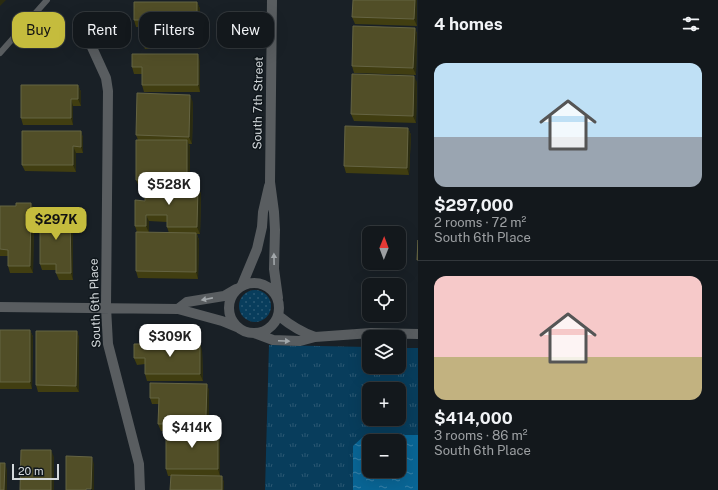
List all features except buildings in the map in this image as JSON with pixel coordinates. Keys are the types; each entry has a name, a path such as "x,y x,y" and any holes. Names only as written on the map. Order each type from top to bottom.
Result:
{"street":[{"name":"South 7th Street","path":"272,0 270,182 275,230 274,269 280,307 279,316"},
{"name":"South 6th Place","path":"92,48 106,78 108,91 106,308 108,344 139,464 140,490"},
{"name":"South 7th Street","path":"239,328 230,316 229,302 239,287 257,249 270,182"},
{"path":"178,309 188,302 224,296 248,283 262,283 273,290 278,298"},
{"path":"0,307 178,309 222,321 246,332 254,333 274,340 300,341 315,337 371,333 418,334"},
{"path":"254,333 269,329 279,316 290,325 315,337"}],"lane":[{"path":"0,53 47,0"}],"green space":[{"path":"252,290 258,290 268,297 271,306 270,312 264,319 258,322 252,322 242,315 239,309 239,303 246,293"},
{"path":"269,345 362,347 362,374 406,374 406,348 418,348 418,490 265,490"}],"water":[{"path":"406,435 418,435 418,490 353,490 353,446 362,438 362,478 406,478"}]}
